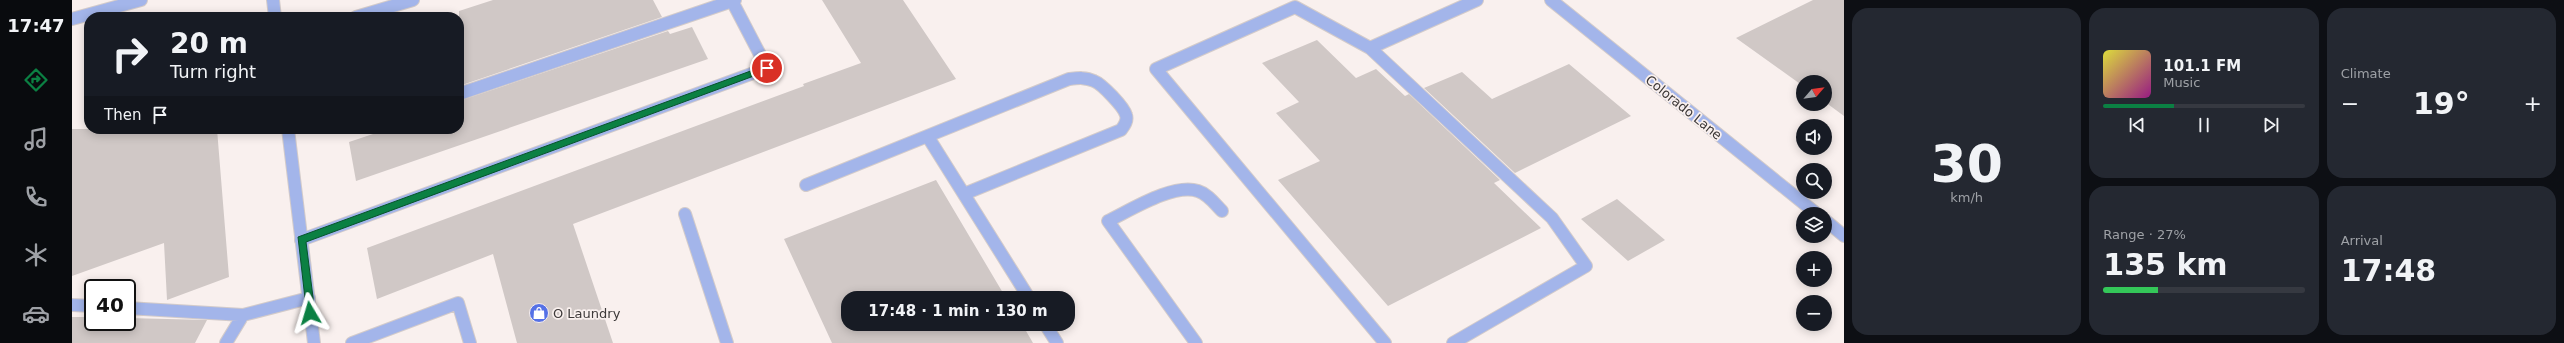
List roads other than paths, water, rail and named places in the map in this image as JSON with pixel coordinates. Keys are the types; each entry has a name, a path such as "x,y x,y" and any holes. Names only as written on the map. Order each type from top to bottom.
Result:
{"street":[{"path":"97,12 141,0"},
{"path":"273,0 274,12"},
{"path":"373,12 413,0"},
{"path":"1370,48 1477,0"},
{"name":"Colorado Lane","path":"1551,0 1808,207"},
{"path":"301,240 767,68 734,1 464,92"},
{"path":"1385,343 1156,69 1296,7 1370,48 1552,218 1586,266 1453,343"},
{"path":"72,19 84,16"},
{"path":"806,185 1069,79 1085,76 1096,79 1126,114 1126,122 1121,130 964,194"},
{"path":"289,134 314,343"},
{"path":"928,137 1025,291"},
{"path":"1196,343 1108,221 1180,189 1198,191 1210,199 1222,211"},
{"path":"685,214 727,343"},
{"path":"1832,226 1844,236"},
{"path":"136,309 242,315 308,298"},
{"path":"352,343 458,303 470,343"},
{"path":"72,305 84,306"},
{"path":"226,343 242,315"},
{"path":"1049,331 1057,343"}],"place":[{"name":"O Laundry","path":"539,313"}]}
